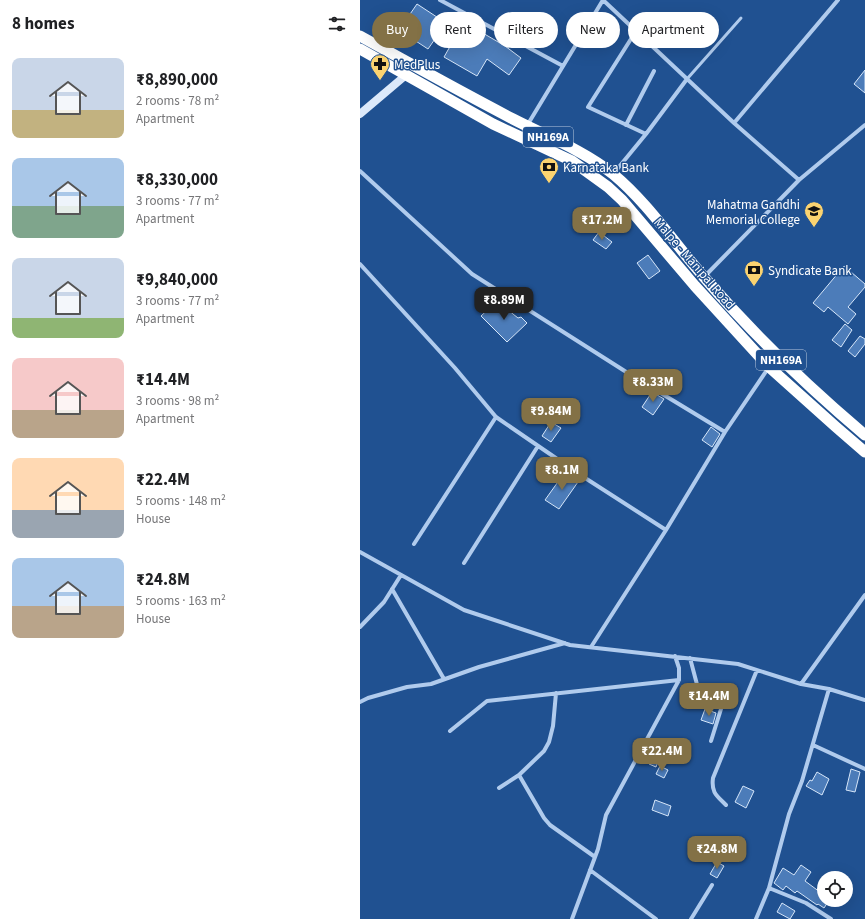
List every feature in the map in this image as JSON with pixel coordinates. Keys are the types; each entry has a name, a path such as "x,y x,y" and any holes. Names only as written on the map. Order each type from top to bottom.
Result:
{"highway":[{"name":"Malpe - Manipal Road","path":"360,36 500,113 577,151 613,174 641,201 704,278 765,344 789,368 865,435"},
{"name":"Malpe - Manipal Road","path":"360,48 494,124 572,161 608,187 622,200 695,286 769,367 865,452"},
{"path":"494,124 500,113"}],"street":[{"path":"440,0 563,66"},
{"path":"527,126 603,0 628,23"},
{"path":"734,123 838,0"},
{"path":"628,44 588,107 646,134"},
{"path":"654,48 734,123 799,180"},
{"path":"626,125 654,71"},
{"path":"360,114 406,75"},
{"path":"613,174 646,134 687,78"},
{"path":"704,278 799,180 865,125"},
{"path":"360,171 472,274 631,376 725,432"},
{"path":"360,264 455,368 496,417 582,476 666,530"},
{"path":"591,647 666,530 725,432 769,367"},
{"path":"414,544 496,417"},
{"path":"464,563 538,446"},
{"path":"360,552 464,610 565,643 738,664 801,684 829,689 865,700"},
{"path":"360,627 378,609 401,575"},
{"path":"392,589 444,679"},
{"path":"801,684 865,595"},
{"path":"360,702 368,698 407,687 432,684 479,667 565,643"},
{"path":"572,919 595,857 606,815 679,680 679,668 675,656"},
{"path":"690,658 701,696 721,704 721,709 711,741"},
{"path":"726,806 714,792 712,786 713,778 757,670"},
{"path":"450,731 487,701 679,680"},
{"path":"756,919 769,888 789,814 802,781 829,689"},
{"path":"499,788 519,775 544,751 547,746 553,726 556,693"},
{"path":"813,745 865,769"},
{"path":"519,775 544,818 550,825 595,857"},
{"path":"590,870 656,919"},
{"path":"691,919 712,885"},
{"path":"769,888 806,903 831,919"}],"lane":[{"path":"687,78 741,18"}],"building":[{"path":"417,4 430,13 430,46 428,49 422,45 422,12 411,12"},
{"path":"486,35 494,40 494,48 508,48 521,58 509,75 487,59 477,76 444,57 449,48 486,48"},
{"path":"865,70 865,93 854,84"},
{"path":"599,232 612,242 606,249 593,240"},
{"path":"648,255 660,271 649,279 637,263"},
{"path":"844,266 865,284 865,287 848,307 856,314 848,324 828,307 824,312 813,303"},
{"path":"497,301 504,309 506,308 518,318 521,317 527,323 507,342 481,316"},
{"path":"845,324 852,330 841,347 832,340"},
{"path":"860,336 865,339 865,344 855,357 848,351"},
{"path":"652,392 664,399 653,415 642,407"},
{"path":"551,422 561,428 551,442 542,436"},
{"path":"711,427 720,434 712,447 702,440"},
{"path":"565,472 578,482 559,509 545,500"},
{"path":"705,709 716,713 713,724 701,720"},
{"path":"653,756 659,759 656,767 649,764"},
{"path":"660,766 668,770 664,778 656,774"},
{"path":"851,769 860,772 855,792 846,790"},
{"path":"817,772 829,779 822,795 806,786 810,780 812,781"},
{"path":"743,786 754,791 746,808 735,802"},
{"path":"655,800 671,806 668,816 652,810"},
{"path":"717,862 724,866 717,878 710,874"},
{"path":"801,865 811,872 805,881 817,890 817,905 797,891 795,893 786,886 783,890 774,883 783,868 794,875"},
{"path":"782,903 795,911 790,919 777,912"}],"place":[{"name":"MedPlus","path":"380,81"},
{"name":"Karnataka Bank","path":"549,184"},
{"name":"Mahatma Gandhi Memorial College","path":"814,228"},
{"name":"Syndicate Bank","path":"754,287"}]}
